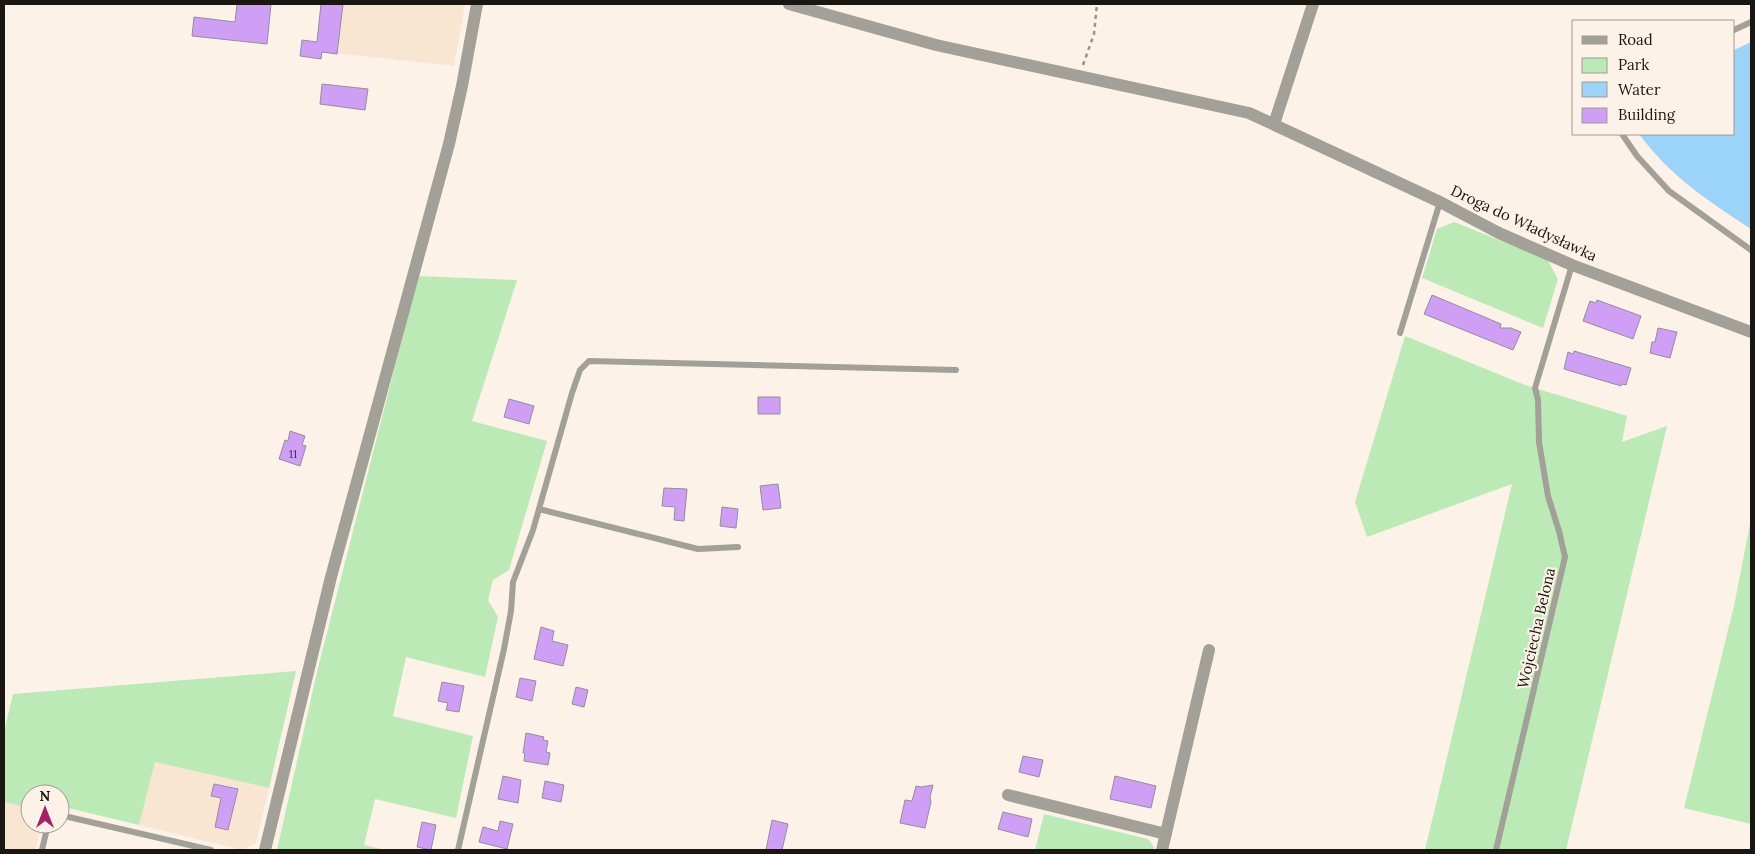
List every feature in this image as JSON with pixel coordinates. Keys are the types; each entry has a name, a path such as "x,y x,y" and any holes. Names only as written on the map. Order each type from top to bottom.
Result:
{"street":[{"path":"265,850 331,577 449,144 477,4"},
{"name":"Droga do Władysławka","path":"789,4 936,45 1249,113 1440,202 1499,233 1572,265 1751,332"},
{"path":"1274,124 1313,4"},
{"path":"1162,850 1209,650"},
{"path":"1008,795 1166,834"}],"lane":[{"path":"1735,30 1751,22"},
{"path":"1623,135 1637,156 1669,191 1751,250"},
{"path":"1400,333 1440,202"},
{"name":"Wojciecha Belona","path":"1496,850 1565,557 1548,496 1539,442 1538,400 1535,388 1572,265"},
{"path":"458,850 504,649 511,611 513,582 533,530 572,392 580,370 589,361 956,370"},
{"path":"539,509 698,549 738,547"},
{"path":"70,817 211,850"},
{"path":"42,850 46,834"}],"path":[{"path":"1080,76 1094,34 1097,4"}],"shaded area":[{"path":"321,4 465,4 454,66 316,51"},
{"path":"155,762 269,788 256,843 242,850 139,825"},
{"path":"4,802 20,806 20,834 39,834 35,850 4,850"}],"green space":[{"path":"1454,222 1547,259 1558,279 1543,328 1422,278 1437,229"},
{"path":"418,276 517,280 472,421 547,441 509,570 493,580 488,600 498,617 485,677 406,657 393,716 473,736 456,818 375,799 364,845 385,850 277,850 317,672"},
{"path":"1405,336 1525,385 1627,416 1622,442 1667,426 1566,850 1425,850 1512,484 1367,537 1355,502"},
{"path":"1751,519 1751,824 1684,808 1734,606"},
{"path":"296,671 269,788 155,762 139,825 70,808 70,784 20,784 20,806 4,802 4,732 13,694"},
{"path":"1044,814 1148,839 1154,847 1153,850 1035,850"}],"water":[{"path":"1751,42 1751,229 1690,187 1664,163 1640,135 1735,135 1735,50"}],"building":[{"path":"237,4 271,4 267,44 192,36 194,17 235,22"},
{"path":"321,4 343,4 337,54 322,52 321,59 300,56 302,40 317,42"},
{"path":"322,84 368,89 365,110 320,104"},
{"path":"1432,295 1501,324 1500,328 1511,328 1521,332 1513,350 1424,314"},
{"path":"1597,300 1641,316 1633,339 1583,321 1590,301 1596,303"},
{"path":"1658,328 1677,332 1670,358 1650,353"},
{"path":"1574,351 1631,368 1626,385 1622,384 1621,386 1564,369 1568,352 1573,354"},
{"path":"758,397 780,397 780,414 758,414"},
{"path":"509,399 534,406 529,424 504,417"},
{"path":"290,431 305,436 302,445 306,446 300,466 279,459 285,440 288,441"},
{"path":"778,484 781,508 763,510 760,486"},
{"path":"664,488 687,489 684,521 674,520 675,507 662,506"},
{"path":"722,507 738,509 736,528 720,526"},
{"path":"541,627 554,631 552,641 568,645 563,666 534,659"},
{"path":"520,678 536,681 532,701 516,697"},
{"path":"442,682 464,686 459,712 446,710 448,703 438,701"},
{"path":"576,687 588,690 584,707 572,704"},
{"path":"526,733 544,737 543,740 548,741 546,752 550,753 548,765 524,761 525,753 523,753"},
{"path":"1023,756 1043,760 1039,777 1019,772"},
{"path":"503,776 521,780 518,803 498,799"},
{"path":"1115,776 1156,786 1151,808 1110,799"},
{"path":"545,781 564,785 561,802 542,798"},
{"path":"214,784 238,789 228,830 215,827 221,798 211,796"},
{"path":"933,785 925,828 900,823 905,800 912,801 916,786"},
{"path":"1003,812 1032,819 1028,837 998,829"},
{"path":"772,820 788,824 782,850 766,850"},
{"path":"500,821 513,824 507,849 479,842 483,827 498,831"},
{"path":"422,822 436,825 431,850 417,847"}]}
